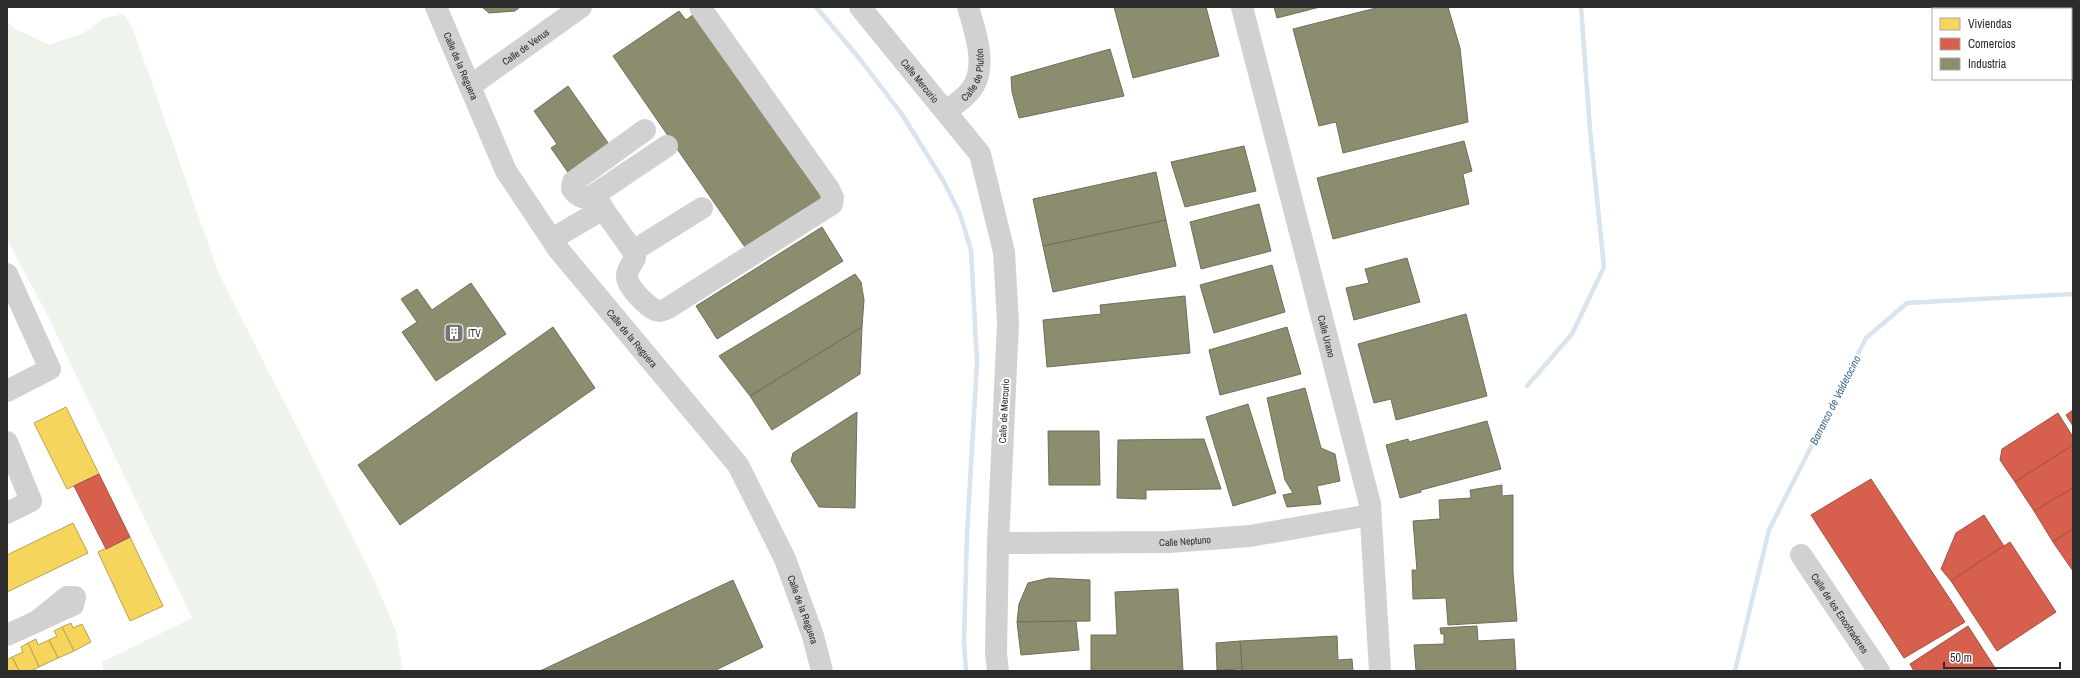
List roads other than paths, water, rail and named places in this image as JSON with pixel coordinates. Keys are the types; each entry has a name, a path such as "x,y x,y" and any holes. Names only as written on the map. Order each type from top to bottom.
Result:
{"street":[{"name":"Calle de la Reguera","path":"436,7 506,171 552,239 738,465 785,559 813,636 822,671"},
{"name":"Calle de Venus","path":"470,86 581,7"},
{"path":"645,130 573,182 572,189 577,195 599,202 633,251 635,258 628,269 628,283 648,307 659,311 668,308 832,204 833,198 830,189 700,7"},
{"name":"Calle Mercurio","path":"860,7 980,154"},
{"name":"Calle de Plutón","path":"946,111 971,90 980,66 968,7"},
{"name":"Calle Urano","path":"1242,7 1370,504 1380,671"},
{"path":"552,239 667,146"},
{"name":"Calle de Mercurio","path":"980,154 1004,252 1008,323 998,543 996,653 998,671"},
{"path":"633,251 702,208"},
{"path":"7,274 50,369 7,391"},
{"path":"7,442 31,501 7,513"},
{"name":"Calle Neptuno","path":"998,543 1169,542 1250,536 1370,515"},
{"name":"Calle de los Encofradores","path":"1801,555 1879,671"},
{"path":"7,635 36,622"}],"waterway":[{"path":"816,7 859,58 901,113 943,180 960,214 971,250 977,362 967,534 964,641 966,671"},
{"path":"1527,386 1572,334 1604,267 1590,130 1581,7"},
{"name":"Barranco de Valdetocino","path":"1735,671 1769,530 1866,338 1907,303 2073,294"}],"place":[{"name":"ITV","path":"454,333"}]}
